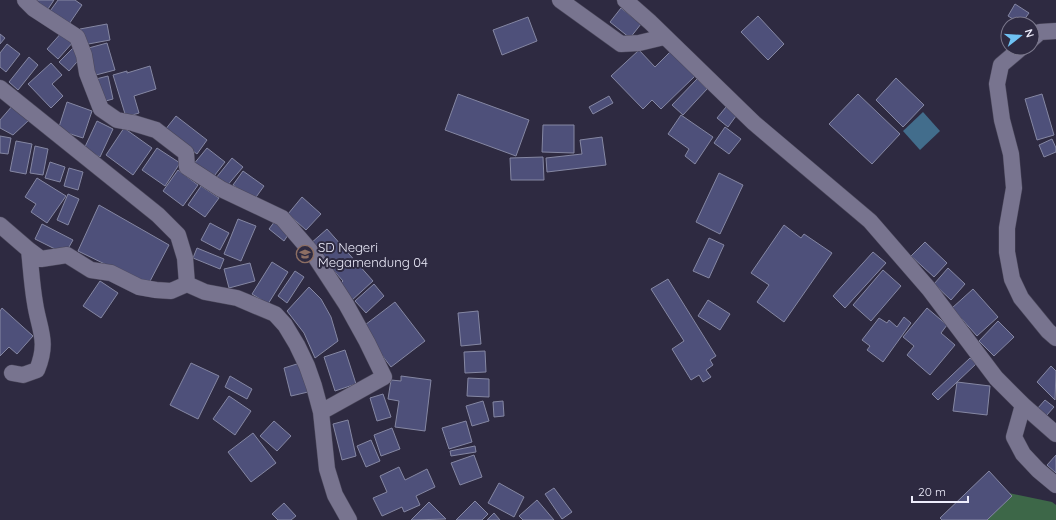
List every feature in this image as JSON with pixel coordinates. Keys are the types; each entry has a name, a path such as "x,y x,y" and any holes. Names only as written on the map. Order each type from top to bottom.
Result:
{"street":[{"path":"25,0 34,9 78,37 84,55 87,73 101,109 118,120 156,130 186,153 188,167 221,189 282,218 314,255 346,304 384,377 321,412"},
{"path":"560,0 621,44 639,43 664,37"},
{"path":"625,0 650,22 754,123 870,221 929,289 996,378 1023,405 1056,434"},
{"path":"1040,32 1056,30"},
{"path":"1012,56 1001,65 997,84 1002,120 1011,154 1014,188 1007,228 1006,252 1012,279 1021,298 1048,331 1056,338"},
{"path":"0,88 158,215 178,235 185,258 187,284"},
{"path":"0,225 41,259 67,255 92,270 111,273 140,287 170,291 187,284 205,292 237,298 275,314 285,325 303,359 321,412 327,469 335,495 349,520"},
{"path":"12,373 23,375 37,370 41,361 44,341 35,304 29,250"},
{"path":"1023,405 1014,437 1023,454 1038,470 1056,485"}],"green space":[{"path":"985,488 1052,502 1056,505 1056,520 953,520"}],"water":[{"path":"923,112 940,131 920,150 903,131"}],"building":[{"path":"34,0 54,0 48,9"},
{"path":"58,0 75,0 82,5 67,27 48,14"},
{"path":"1015,4 1029,13 1027,16 1008,16"},
{"path":"621,8 641,24 630,38 610,22"},
{"path":"758,16 784,44 768,60 741,32"},
{"path":"528,17 537,41 502,55 493,30"},
{"path":"107,24 110,40 83,45 80,29"},
{"path":"63,31 74,41 58,59 47,49"},
{"path":"0,34 5,38 0,44"},
{"path":"107,43 115,70 92,76 85,49"},
{"path":"7,44 20,54 6,72 0,67 0,53"},
{"path":"74,47 83,55 69,71 59,62"},
{"path":"639,50 655,67 671,51 695,76 661,109 652,100 643,109 611,76"},
{"path":"29,57 38,65 18,90 9,82"},
{"path":"51,63 62,75 52,84 63,96 51,108 28,84"},
{"path":"150,66 156,89 134,96 139,113 126,117 113,75 127,71 127,73"},
{"path":"108,76 113,99 102,102 96,79"},
{"path":"896,78 924,105 903,127 876,100"},
{"path":"697,79 707,89 683,115 672,105"},
{"path":"458,94 529,120 516,156 445,130"},
{"path":"858,94 900,134 872,164 829,124"},
{"path":"1042,94 1054,135 1037,140 1025,99"},
{"path":"609,96 613,103 593,114 589,107"},
{"path":"67,102 92,111 83,138 58,130"},
{"path":"13,105 29,120 13,135 0,128 0,120"},
{"path":"726,107 736,116 728,127 717,118"},
{"path":"681,115 713,137 695,164 685,156 689,149 668,134"},
{"path":"176,116 207,140 197,154 165,130"},
{"path":"97,121 113,129 100,157 84,149"},
{"path":"543,125 574,125 574,153 542,152"},
{"path":"725,127 741,139 729,154 714,143"},
{"path":"124,128 152,148 133,175 106,155"},
{"path":"0,136 11,138 8,154 0,153"},
{"path":"602,137 606,165 547,172 546,158 582,154 580,140"},
{"path":"1052,139 1056,152 1044,157 1039,145"},
{"path":"16,141 32,144 26,174 10,171"},
{"path":"35,146 48,149 43,175 30,173"},
{"path":"157,148 180,163 165,186 142,170"},
{"path":"207,148 225,162 211,180 193,165"},
{"path":"543,157 544,180 511,180 510,158"},
{"path":"232,158 243,167 226,187 216,178"},
{"path":"50,162 65,167 60,182 45,178"},
{"path":"69,168 83,172 78,190 64,186"},
{"path":"178,170 198,185 183,206 163,191"},
{"path":"243,171 264,186 254,200 233,185"},
{"path":"719,173 743,185 720,234 696,222"},
{"path":"37,178 66,196 47,223 31,212 36,204 25,197"},
{"path":"201,186 219,198 205,217 188,205"},
{"path":"68,194 79,199 68,225 57,220"},
{"path":"302,197 321,214 306,230 288,214"},
{"path":"99,205 169,245 148,285 78,251"},
{"path":"238,219 256,226 241,261 224,254"},
{"path":"275,221 290,232 284,241 269,229"},
{"path":"210,223 229,233 220,250 201,240"},
{"path":"42,224 73,240 65,254 35,239"},
{"path":"784,225 801,238 804,234 832,253 784,322 757,302 769,285 751,273"},
{"path":"327,229 373,281 351,301 338,286 343,281 310,244"},
{"path":"709,238 724,245 709,278 693,271"},
{"path":"925,242 947,263 934,277 911,256"},
{"path":"197,248 224,259 220,269 193,258"},
{"path":"873,252 886,263 845,308 833,296"},
{"path":"272,262 288,272 268,304 252,294"},
{"path":"250,263 255,281 229,288 224,269"},
{"path":"948,268 965,284 951,300 934,284"},
{"path":"883,270 901,286 871,321 853,305"},
{"path":"295,271 304,277 287,303 278,296"},
{"path":"668,279 716,356 710,360 713,365 706,370 711,377 703,382 699,375 691,380 672,349 684,341 651,289"},
{"path":"100,281 118,293 101,318 83,306"},
{"path":"374,284 384,296 366,313 355,301"},
{"path":"309,287 321,299 331,317 338,341 315,358 304,333 287,311"},
{"path":"973,289 998,317 977,336 952,308"},
{"path":"708,300 730,314 720,330 698,316"},
{"path":"395,302 425,341 391,367 361,328"},
{"path":"2,308 33,336 17,354 9,347 0,356 0,311"},
{"path":"927,308 947,325 941,333 955,345 930,375 907,355 914,346 903,337"},
{"path":"478,311 481,344 461,346 458,313"},
{"path":"904,317 911,323 883,362 867,350 870,346 862,340 879,318 887,323 889,320 897,327"},
{"path":"998,321 1014,337 994,356 979,341"},
{"path":"345,350 356,384 335,391 324,357"},
{"path":"485,351 486,372 465,373 464,352"},
{"path":"970,358 976,364 938,400 932,394"},
{"path":"191,363 219,376 198,419 170,405"},
{"path":"300,363 308,392 291,396 284,368"},
{"path":"1051,366 1056,371 1055,400 1037,382"},
{"path":"230,376 252,389 247,399 225,387"},
{"path":"401,376 431,380 425,431 395,427 399,401 388,399 391,380 401,381"},
{"path":"468,378 489,379 489,397 467,396"},
{"path":"957,382 990,386 987,415 953,411"},
{"path":"383,394 391,417 377,421 370,398"},
{"path":"229,396 251,411 235,435 213,419"},
{"path":"1045,400 1054,407 1046,416 1037,409"},
{"path":"483,401 489,421 472,426 466,406"},
{"path":"503,401 504,416 494,417 493,402"},
{"path":"348,420 356,456 342,460 333,424"},
{"path":"274,421 291,436 277,451 260,436"},
{"path":"466,421 472,442 449,449 442,428"},
{"path":"392,428 400,449 381,456 374,435"},
{"path":"253,433 276,463 251,482 228,452"},
{"path":"371,440 380,461 366,467 357,446"},
{"path":"475,446 476,452 451,456 450,451"},
{"path":"474,455 482,477 460,485 451,463"},
{"path":"1056,455 1056,473 1047,465"},
{"path":"399,467 405,480 427,469 435,487 416,496 420,505 404,512 402,507 382,516 373,498 387,492 380,476"},
{"path":"989,471 1012,496 987,520 942,520 940,518"},
{"path":"499,483 524,497 514,517 488,503"},
{"path":"554,488 572,512 562,519 545,494"},
{"path":"537,500 554,520 523,520 519,516"},
{"path":"475,501 488,514 482,520 456,520"},
{"path":"429,502 446,519 411,520"},
{"path":"284,503 296,516 291,520 278,520 272,514"},
{"path":"494,513 500,520 487,520"}],"place":[{"name":"SD Negeri Megamendung 04","path":"305,254"}]}
